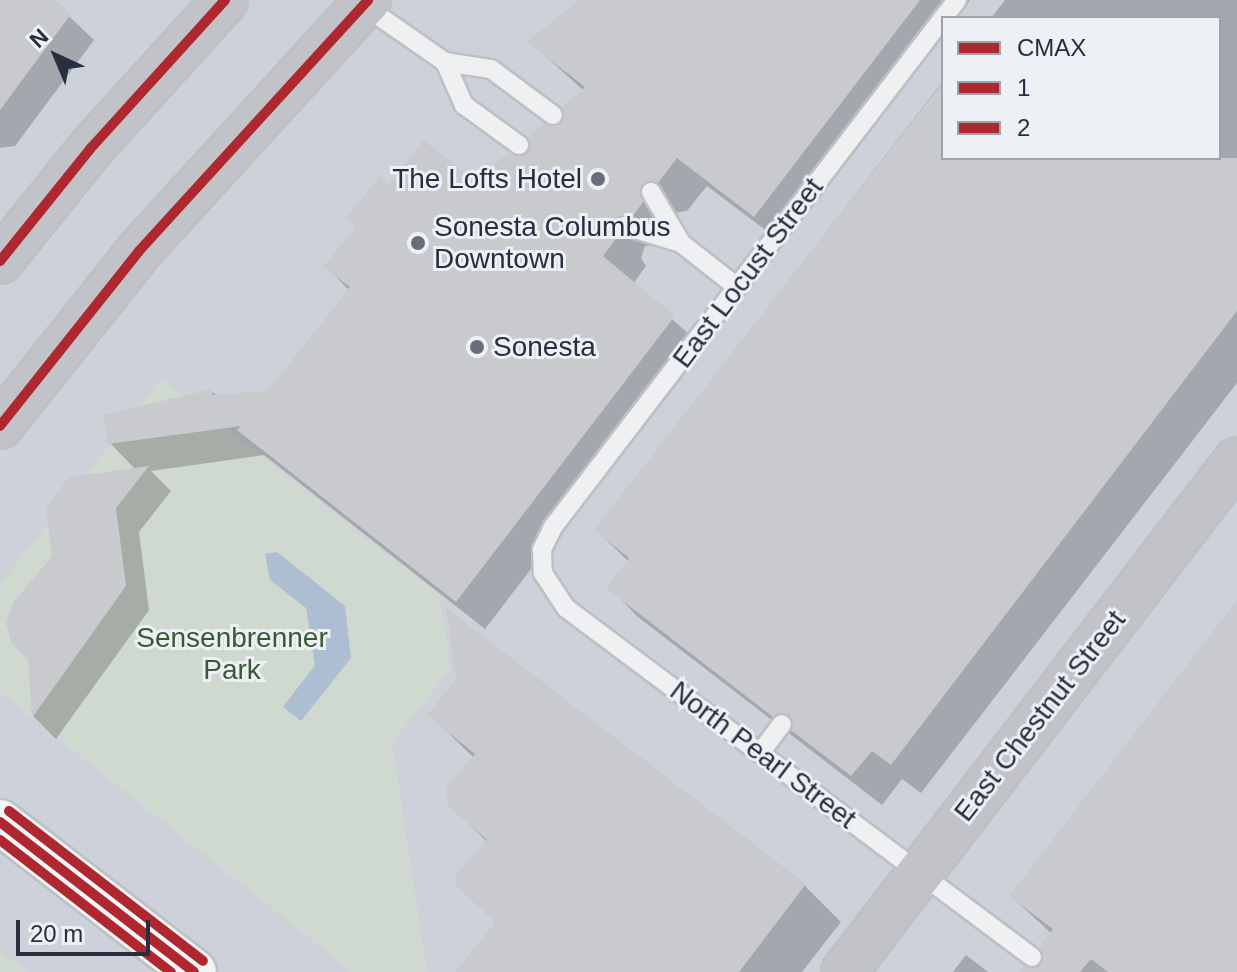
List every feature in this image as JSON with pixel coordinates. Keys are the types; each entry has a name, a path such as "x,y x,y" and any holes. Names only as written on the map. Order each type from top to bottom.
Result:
{"main road":[{"path":"1,257 90,149 225,0"},
{"path":"0,426 139,251 366,2"},
{"name":"East Chestnut Street","path":"844,972 1237,460"},
{"path":"0,822 194,972"}],"lane":[{"name":"East Locust Street","path":"945,16 957,0"},
{"path":"366,2 445,62 491,69 553,115"},
{"name":"East Locust Street","path":"553,527 941,21"},
{"path":"445,62 464,105 519,145"},
{"path":"651,192 681,243"},
{"path":"625,226 681,243 737,287"},
{"name":"North Pearl Street","path":"553,527 542,550 543,573 566,608 1032,957"},
{"path":"760,753 782,724"}],"shaded area":[{"path":"0,0 1237,0 1237,972 0,972"}],"green space":[{"name":"Sensenbrenner Park","path":"161,378 439,594 451,669 392,742 427,972 352,972 0,692 0,585"},
{"path":"0,951 28,972 0,972"}],"water":[{"path":"277,552 345,606 351,658 301,721 283,707 315,665 306,608 270,580 265,554"}],"building":[{"path":"0,0 55,0 71,14 0,110"},
{"name":"Sonesta","path":"579,0 920,0 754,217 677,158 658,183 641,185 643,202 633,216 616,218 613,228 618,236 603,256 675,316 456,602 237,430 241,426 108,444 103,415 212,389 213,395 268,391 350,287 323,267 356,227 346,218 379,177 389,185 423,140 474,180 509,153 519,157 528,153 528,137 544,123 562,123 562,107 585,87 527,42"},
{"path":"941,85 941,160 1237,158 1237,311 891,765 872,751 851,776 792,731 789,714 773,717 606,588 629,558 594,530"},
{"path":"149,466 116,508 126,586 32,718 28,660 11,642 6,622 13,603 52,556 46,508 69,477"},
{"path":"1237,600 1237,972 1108,972 1091,959 1080,972 1020,972 1024,966 1041,965 1039,947 1053,929 1009,896"},
{"path":"446,608 806,884 739,972 455,972 495,923 455,884 457,873 487,840 448,806 446,788 475,754 427,715 456,679"}],"transit line":[{"name":"CMAX","path":"0,261 90,149 225,0"},
{"name":"CMAX","path":"0,426 139,251 368,0"},
{"name":"2","path":"9,811 203,961"},
{"name":"CMAX","path":"0,822 194,972"},
{"name":"1","path":"0,840 171,972"}],"place":[{"name":"The Lofts Hotel","path":"598,179"},
{"name":"Sonesta Columbus Downtown","path":"418,243"},
{"name":"Sonesta","path":"477,347"}]}
